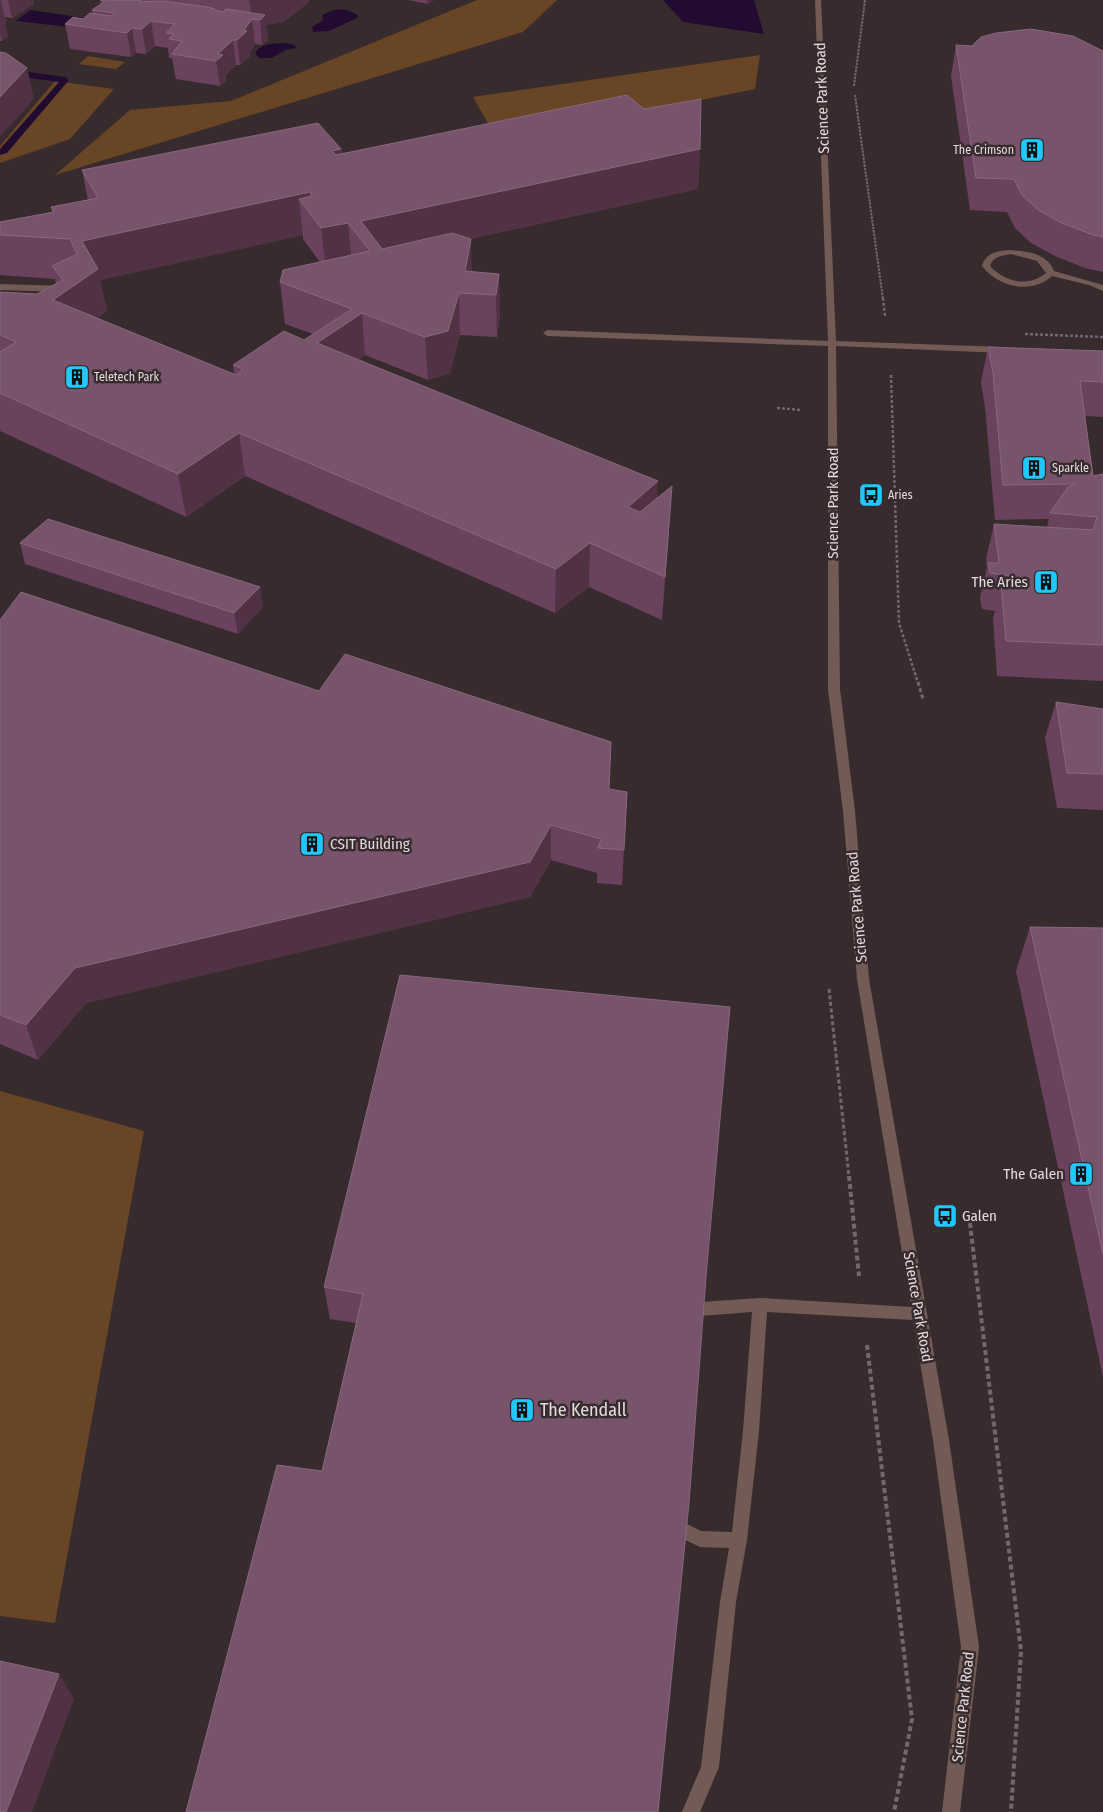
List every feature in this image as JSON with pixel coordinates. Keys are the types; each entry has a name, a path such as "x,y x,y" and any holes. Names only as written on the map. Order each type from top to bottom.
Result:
{"street":[{"name":"Science Park Road","path":"818,0 832,342 834,689 848,802 863,979 941,1440 970,1647 954,1810"},
{"path":"1011,252 1040,258 1048,265 1050,273 1045,279 1018,284 991,274 986,266 988,260 996,254 1011,252"},
{"path":"1050,273 1103,288"},
{"path":"0,287 68,289"},
{"path":"547,333 832,342 1014,351"},
{"path":"702,1309 760,1305 920,1314"},
{"path":"692,1812 710,1767 728,1602 739,1540 751,1431 760,1305"},
{"path":"685,1531 700,1538 739,1540"}],"path":[{"path":"865,0 854,89 890,345 900,623 923,699"},
{"path":"777,408 806,410"},
{"path":"828,985 863,1311 912,1719 894,1812"},
{"path":"969,1214 1021,1651 1012,1812"}],"shaded area":[{"path":"477,0 557,0 523,32 55,175 130,110 231,101"},
{"path":"663,0 754,0 764,34 683,22"},
{"path":"337,9 347,10 358,15 357,18 329,31 313,32 312,27 323,20 322,15"},
{"path":"30,10 107,21 96,30 16,21"},
{"path":"286,43 295,45 296,48 286,50 271,58 259,58 255,53 265,45"},
{"path":"760,55 755,89 498,141 473,97"},
{"path":"88,56 125,62 116,69 79,64"},
{"path":"55,81 114,89 70,139 0,163 0,146"},
{"path":"0,1091 144,1131 55,1623 0,1616"}],"building":[{"path":"101,0 163,1 207,7 223,12 226,9 265,15 260,20 252,19 244,30 247,31 237,40 233,40 218,54 223,55 216,61 172,54 182,41 169,39 174,34 166,33 175,24 151,21 142,29 132,28 127,33 65,24 73,17 83,19 90,13 112,16 115,13 92,10 105,1"},
{"name":"The Crimson","path":"1031,29 1073,36 1103,51 1103,237 1062,223 1038,210 1022,195 1014,179 976,178 956,45 972,46 981,37 996,33"},
{"path":"0,52 6,53 27,68 0,97"},
{"path":"627,95 644,109 701,99 700,149 361,221 382,249 452,233 471,239 465,271 499,274 496,295 459,293 448,331 425,337 362,313 317,343 658,481 628,507 640,512 672,486 665,577 590,543 556,569 239,433 178,474 0,393 0,352 16,342 0,335 0,292 37,294 63,280 52,266 77,254 70,239 0,235 0,222 54,212 51,207 98,198 82,170 318,123 341,149 332,151 336,155","holes":["310,192 312,196 299,199 321,228 348,223 370,251 283,270 280,282 352,309 304,340 284,331 233,365 243,369 236,375 53,300 98,269 82,241"]},
{"path":"988,347 1103,351 1103,382 1080,381 1093,476 1103,474 1103,645 1006,641 1001,584 1012,585 1011,576 990,573 988,563 999,563 994,524 1093,530 1097,517 1050,513 1068,487 1076,484 1003,485 993,373"},
{"path":"48,519 260,587 234,613 20,543"},
{"name":"CSIT Building","path":"21,592 319,691 345,654 611,742 609,789 627,792 624,850 598,848 601,839 551,825 530,862 75,968 26,1025 0,1015 0,620"},
{"path":"1056,702 1103,709 1103,774 1067,773"},
{"path":"1030,927 1103,928 1103,1254"},
{"name":"The Kendall","path":"400,975 730,1007 706,1277 689,1503 658,1812 186,1812 277,1465 322,1471 363,1294 324,1287"},
{"path":"0,1661 59,1674 6,1812 0,1812"}],"waterway":[{"path":"0,71 65,80 4,151 0,152"}],"place":[{"name":"The Crimson","path":"1032,150"},
{"name":"Teletech Park","path":"77,377"},
{"name":"Sparkle","path":"1034,468"},
{"name":"Aries","path":"871,495"},
{"name":"The Aries","path":"1046,582"},
{"name":"CSIT Building","path":"312,844"},
{"name":"The Galen","path":"1081,1174"},
{"name":"Galen","path":"945,1216"},
{"name":"The Kendall","path":"522,1410"}]}
